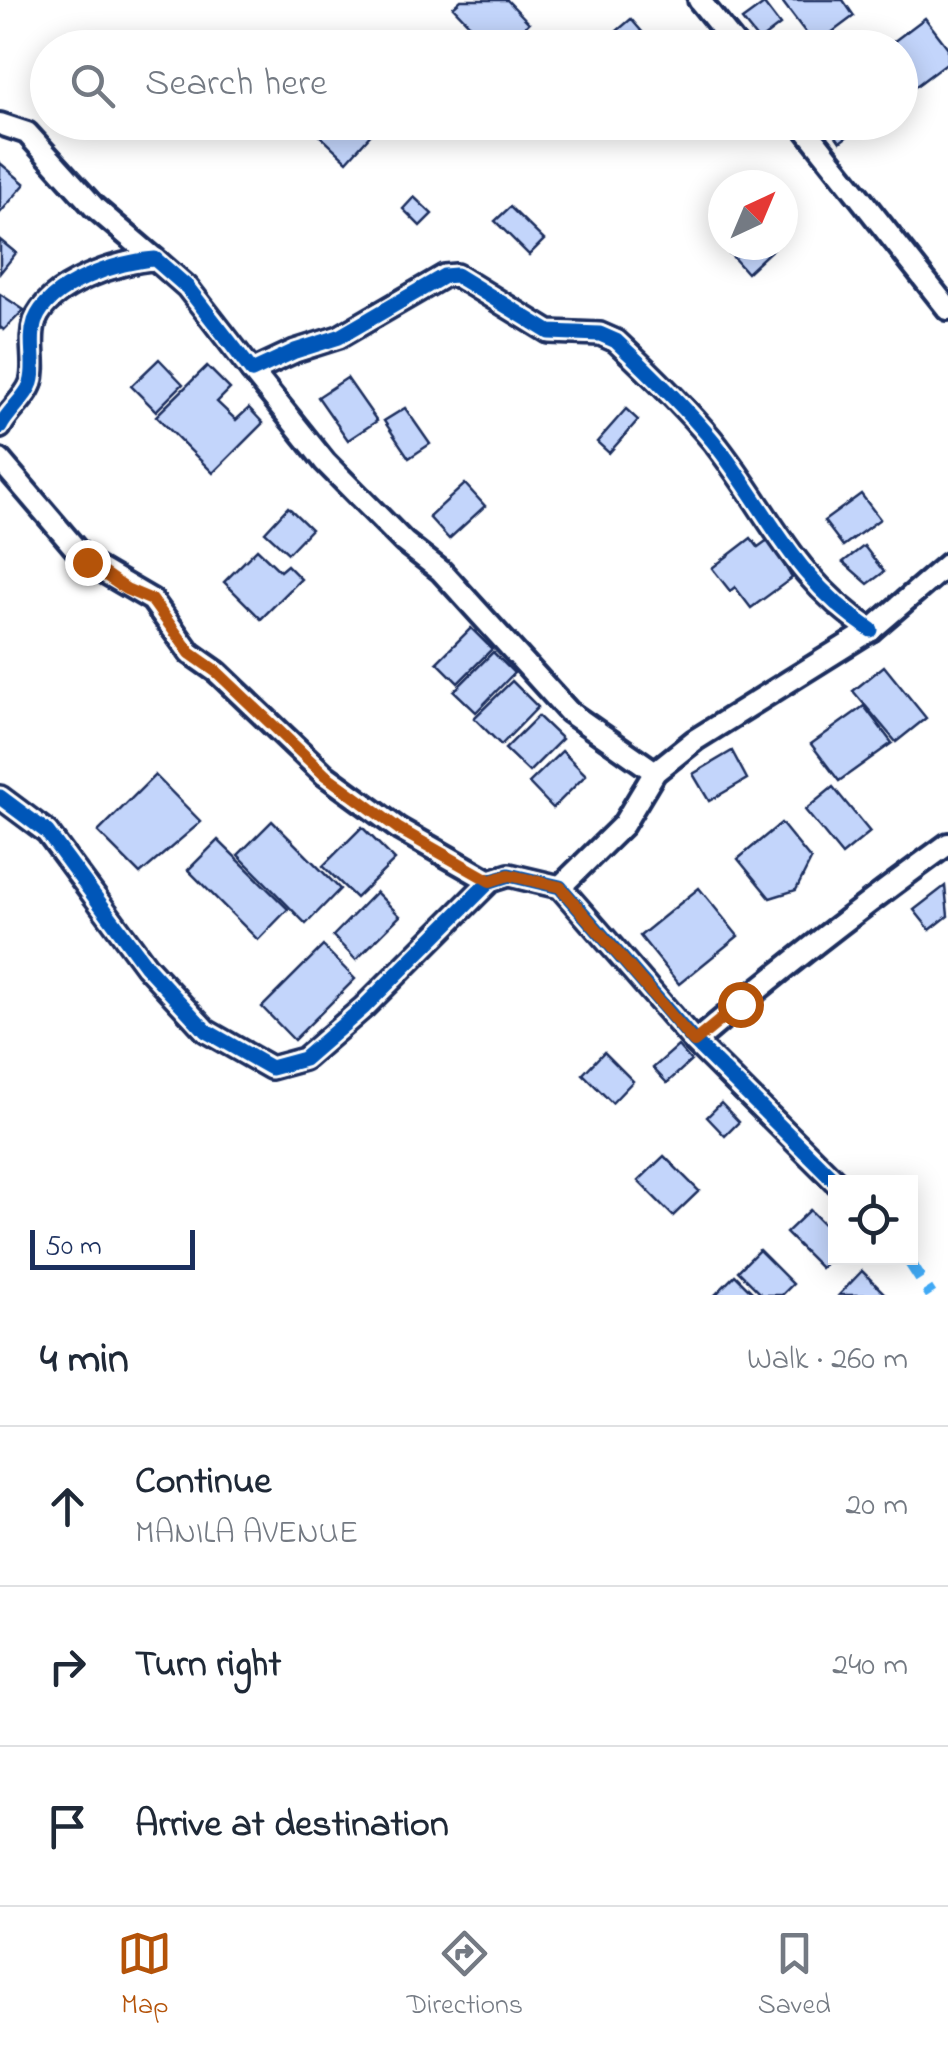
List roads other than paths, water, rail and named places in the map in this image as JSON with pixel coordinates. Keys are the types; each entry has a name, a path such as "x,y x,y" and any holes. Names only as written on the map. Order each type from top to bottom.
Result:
{"street":[{"path":"699,0 723,30"},
{"path":"0,124 30,136"},
{"path":"33,140 94,207 187,287 325,462 404,542 441,571 569,712 655,772"},
{"path":"814,140 948,309"},
{"path":"0,428 31,383 30,345 36,316 73,284 92,274 124,261 155,260"},
{"path":"252,372 295,351 339,337 444,276 456,275 549,332 600,334 616,340 712,441 808,580 837,607 871,630"},
{"path":"0,460 87,562 126,589 152,600 190,653 217,672 325,775 399,829 490,881"},
{"path":"560,887 622,826 655,772 695,740 871,630 948,564"},
{"path":"0,797 47,832 146,966 206,1030 272,1068 304,1060 364,1007 490,881 509,875 560,887 694,1042 829,1175"},
{"path":"694,1042 816,939 890,891 948,844"}]}
